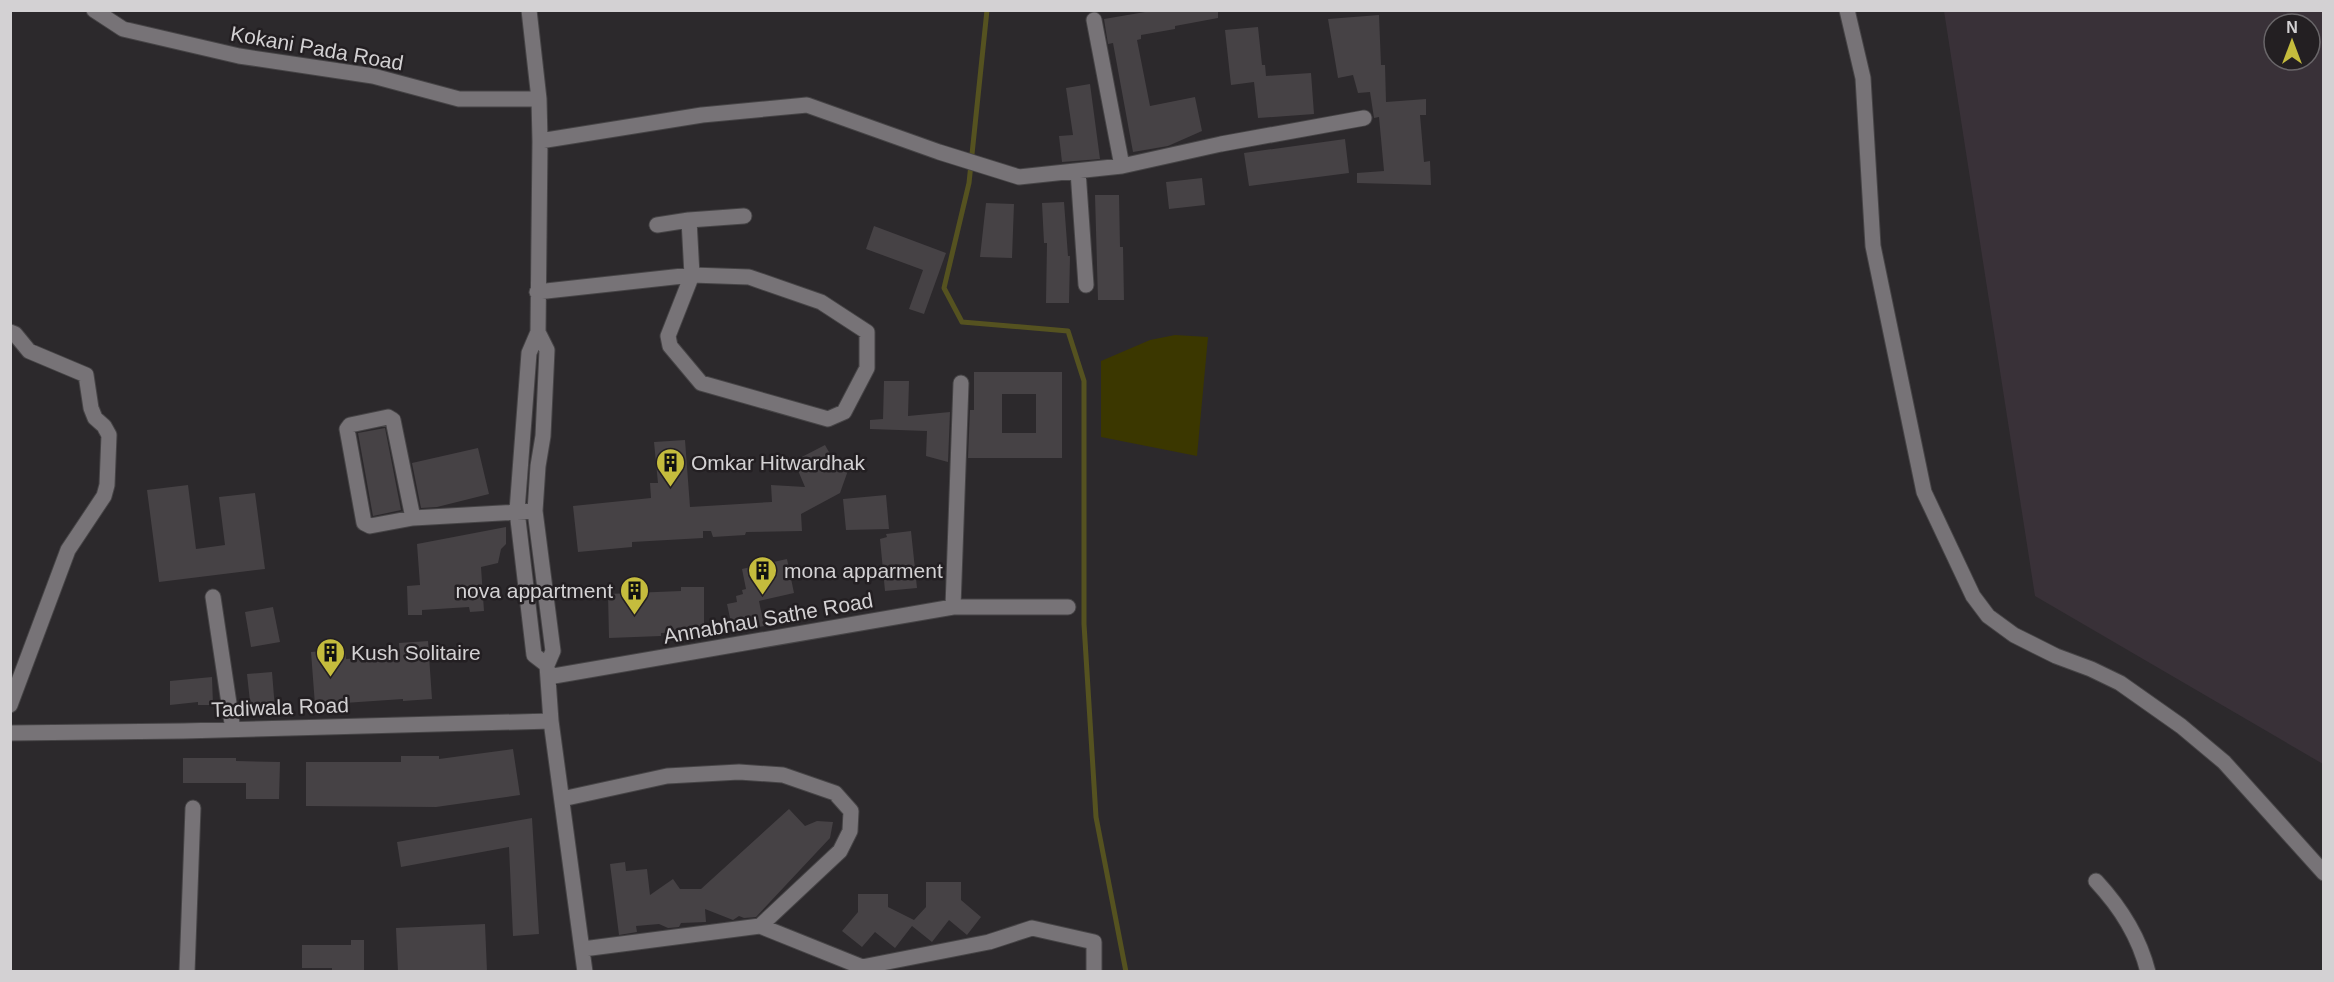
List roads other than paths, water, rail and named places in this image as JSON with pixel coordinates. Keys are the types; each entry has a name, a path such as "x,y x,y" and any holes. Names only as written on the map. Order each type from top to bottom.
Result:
{"street":[{"name":"Kokani Pada Road","path":"94,10 123,29 239,56 373,76 459,99 539,99"},
{"path":"529,10 539,99 538,332 529,353 517,511 534,655 548,671"},
{"path":"1847,10 1863,78 1873,246 1924,492 1973,596 1988,616 2014,635 2056,656 2120,683 2181,726 2224,762 2324,873"},
{"path":"1094,20 1122,166"},
{"path":"540,141 702,116 807,105 1019,177 1122,166 1221,144 1364,118"},
{"path":"1078,171 1086,285"},
{"path":"657,225 744,216"},
{"path":"537,292 692,275 749,277 821,302 867,332 867,368 844,412 828,419 701,383 670,346 668,336 692,275 689,220"},
{"path":"10,332 15,334 29,351 86,375 91,408 95,418 104,426 109,435 107,485 104,496 68,550 10,705"},
{"path":"538,332 547,350 536,511 553,651 548,671 551,721 585,972"},
{"path":"953,608 961,383"},
{"path":"412,518 393,420 388,417 351,425 347,429 364,523 370,526 412,518 536,511"},
{"path":"523,425 543,426"},
{"path":"524,569 541,566"},
{"path":"213,597 233,730"},
{"name":"Annabhau Sathe Road","path":"548,671 953,608 1068,607"},
{"name":"Tadiwala Road","path":"10,733 233,730 551,721"},
{"path":"562,799 667,776 739,772 783,775 835,793 852,811 850,831 840,851 760,926"},
{"path":"187,972 193,808"},
{"path":"2096,881 2118,904 2142,947 2148,972"},
{"path":"583,948 760,926 861,969 989,942 1032,928 1094,942 1094,972"}],"waterway":[{"path":"987,10 969,183 944,288 962,322 1068,331 1084,381 1084,624 1096,817 1126,972"}],"place":[{"name":"Omkar Hitwardhak","path":"670,488"},
{"name":"mona apparment","path":"763,596"},
{"name":"nova appartment","path":"634,616"},
{"name":"Kush Solitaire","path":"330,678"}]}
